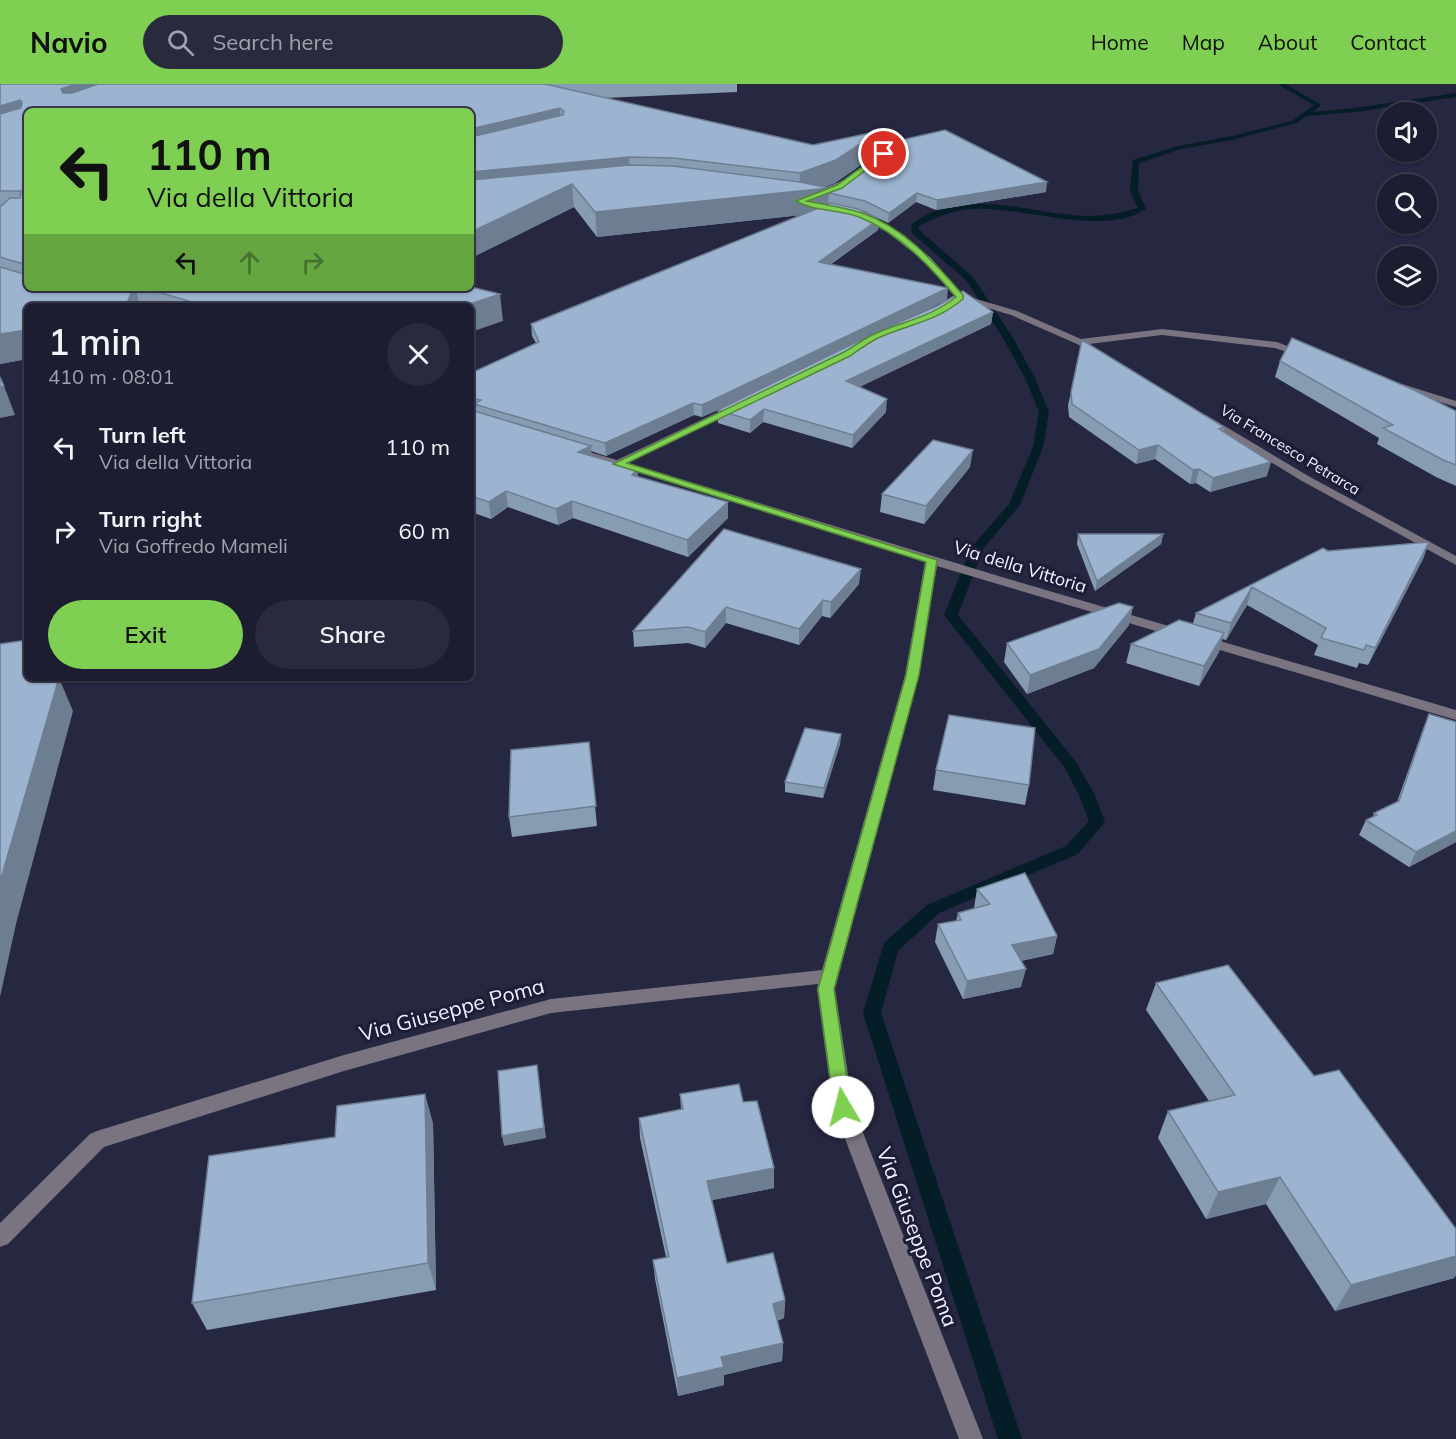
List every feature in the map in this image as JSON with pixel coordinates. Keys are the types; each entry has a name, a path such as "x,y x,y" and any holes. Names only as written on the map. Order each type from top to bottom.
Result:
{"street":[{"path":"851,213 861,215 890,230 928,260 957,300 1014,313 1080,342 1107,358"},
{"path":"1080,342 1162,333 1277,345 1321,360"},
{"path":"1386,382 1456,404"},
{"path":"618,464 750,400"},
{"name":"Via Francesco Petrarca","path":"1197,412 1306,480 1456,561"},
{"name":"Via della Vittoria","path":"561,447 1001,581 1456,715"},
{"name":"Via Giuseppe Poma","path":"932,560 912,675 826,989 843,1107 971,1439"},
{"name":"Via Giuseppe Poma","path":"0,1237 97,1140 344,1063 551,1006 830,976"}],"building":[{"path":"0,84 76,84 61,89 63,93 72,93 98,84 545,84 813,145 880,131 836,160 800,173 674,158 629,157 474,172 474,136 563,115 564,111 560,108 474,128 474,108 24,108 24,264 0,257 0,207 10,198 20,198 21,191 0,191 0,114 21,108 22,102 20,100 0,106"},
{"path":"945,130 1047,182 937,200 917,193 889,213 865,201 829,193 829,188 826,188 844,181 888,148 906,139"},
{"path":"629,165 673,166 800,182 829,188 595,212 572,184 474,231 474,180"},
{"path":"831,203 858,209 879,219 819,262 948,288 702,405 693,403 605,443 474,404 481,400 474,399 474,372 539,342 531,324"},
{"path":"0,267 24,274 24,291 132,291 127,303 24,303 24,330 0,334"},
{"path":"474,288 500,294 473,303 196,303 154,291 474,291"},
{"path":"963,291 993,312 846,381 887,399 853,435 764,409 750,420 718,410 879,331 937,306"},
{"path":"1292,338 1414,390 1456,411 1456,465 1383,428 1393,425 1280,361"},
{"path":"1082,340 1224,427 1219,429 1271,462 1213,478 1199,469 1193,470 1158,445 1139,450 1072,404 1071,392"},
{"path":"474,411 591,446 578,452 637,469 632,475 728,502 687,540 572,501 556,509 506,491 489,502 474,497"},
{"path":"933,440 973,450 926,506 882,494"},
{"path":"724,529 861,569 831,602 823,600 799,629 726,607 705,632 688,627 633,631"},
{"path":"1078,534 1163,534 1097,581"},
{"path":"1429,542 1375,648 1366,645 1364,650 1321,638 1326,628 1252,587 1231,623 1196,613 1323,548 1328,551"},
{"path":"1119,603 1133,607 1099,649 1030,675 1007,643"},
{"path":"1179,620 1224,633 1204,666 1131,644"},
{"path":"24,640 24,681 58,681 0,882 0,644"},
{"path":"1429,714 1456,722 1456,831 1416,852 1366,820 1377,815 1374,813 1399,801"},
{"path":"949,715 1035,728 1029,785 936,770"},
{"path":"805,728 841,734 824,788 785,782"},
{"path":"589,742 596,806 509,817 511,750"},
{"path":"1025,873 1057,936 1012,945 1026,969 967,981 938,924 961,920 958,913 990,904 977,889"},
{"path":"1228,965 1314,1076 1339,1070 1456,1229 1456,1256 1351,1285 1280,1177 1218,1192 1168,1111 1235,1095 1156,983"},
{"path":"537,1065 544,1128 502,1136 498,1071"},
{"path":"739,1084 743,1102 757,1101 774,1168 707,1181 727,1263 773,1253 785,1300 773,1304 783,1343 721,1357 724,1367 677,1378 653,1260 669,1257 639,1118 683,1109 680,1094"},
{"path":"425,1094 428,1263 192,1303 209,1156 335,1137 337,1106"}],"waterway":[{"path":"1010,1439 872,1013 890,948 933,909 1072,850 1097,822 1087,795 1071,766 951,615 977,548 1014,505 1038,447 1044,412 1030,378 1008,338 970,279 915,231 915,225 943,212 971,206 1000,207 1087,218 1115,217 1142,209 1134,191 1136,162 1180,147 1232,138 1294,122 1318,105 1281,84"},
{"path":"1307,114 1355,110 1456,95"}],"route":[{"path":"843,1107 826,989 912,675 932,560 618,464 847,354 875,337 926,320 946,309 960,297 928,260 890,230 861,215 800,201 839,187 884,154"}]}
